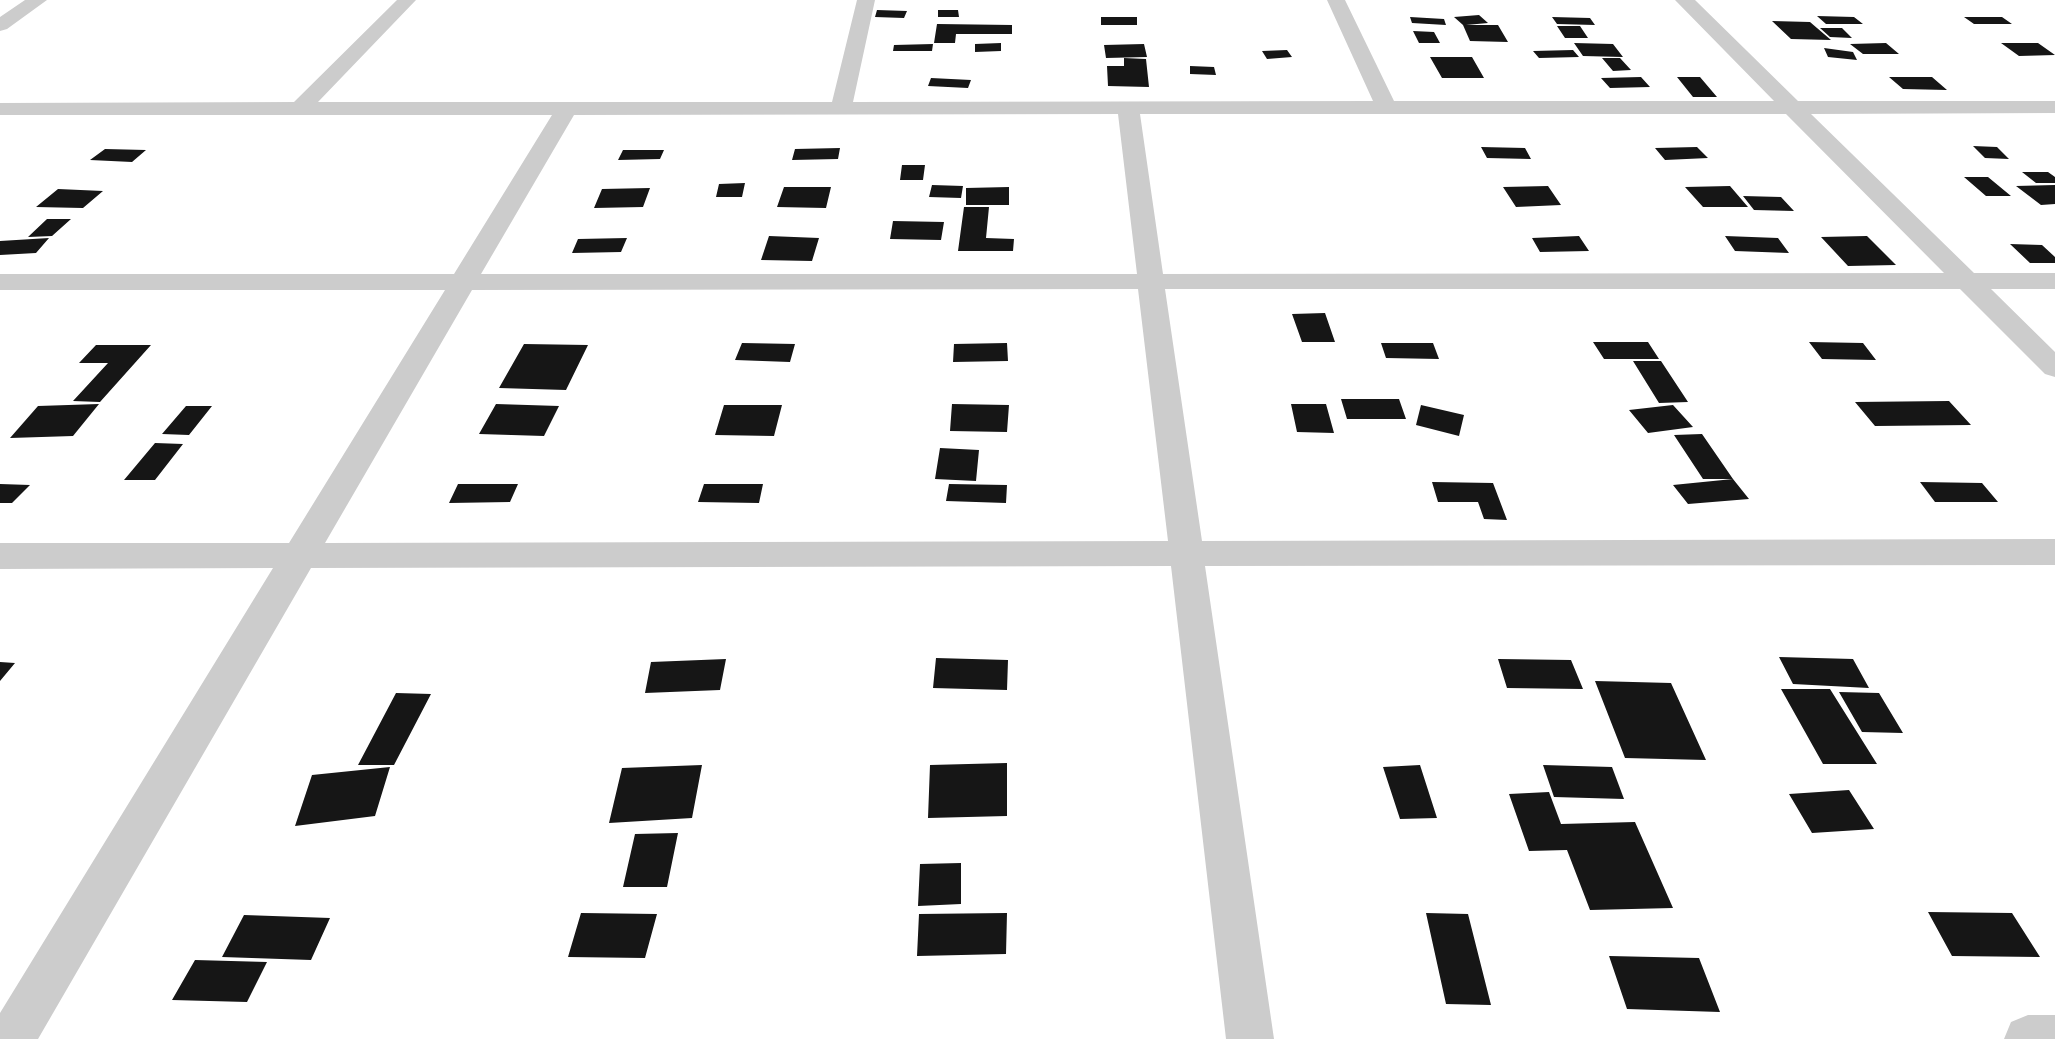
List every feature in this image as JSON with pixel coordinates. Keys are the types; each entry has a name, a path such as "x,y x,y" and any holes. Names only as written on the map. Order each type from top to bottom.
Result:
{"street":[{"path":"0,25 38,0"},
{"path":"298,109 407,0"},
{"path":"841,108 866,0"},
{"path":"1336,0 1386,107"},
{"path":"1684,0 2055,368"},
{"path":"0,109 2055,107"},
{"path":"11,1039 567,108"},
{"path":"1128,108 1250,1039"},
{"path":"0,282 2055,281"},
{"path":"0,556 2055,552"},
{"path":"2028,1039 2055,1039"}],"building":[{"path":"877,10 907,11 904,18 875,17"},
{"path":"938,10 958,10 959,17 938,17"},
{"path":"1479,15 1488,23 1466,25 1498,25 1508,42 1470,41 1463,25 1454,17"},
{"path":"1817,16 1854,17 1863,24 1826,24"},
{"path":"1101,17 1137,17 1137,25 1101,25"},
{"path":"1410,17 1444,19 1446,25 1412,23"},
{"path":"1552,17 1590,18 1595,25 1557,24"},
{"path":"1964,17 2002,17 2012,24 1974,24"},
{"path":"1772,21 1810,22 1831,40 1791,39"},
{"path":"937,24 1012,25 1012,34 956,34 955,43 934,43"},
{"path":"1557,26 1580,26 1588,38 1565,38"},
{"path":"1820,28 1842,28 1852,38 1830,37"},
{"path":"1413,31 1434,32 1440,43 1419,43"},
{"path":"1001,43 1001,51 975,52 975,44"},
{"path":"1574,43 1613,44 1623,57 1583,56"},
{"path":"1886,43 1899,54 1863,54 1850,44"},
{"path":"2001,43 2038,43 2055,55 2019,56"},
{"path":"933,44 932,51 893,51 894,45"},
{"path":"1144,44 1147,57 1106,58 1104,45"},
{"path":"1824,48 1853,52 1857,60 1828,57"},
{"path":"1287,50 1292,57 1267,59 1262,51"},
{"path":"1573,50 1579,57 1539,58 1533,51"},
{"path":"1430,57 1472,57 1484,78 1442,78"},
{"path":"1124,58 1146,59 1149,87 1108,86 1107,66 1124,66"},
{"path":"1602,58 1620,58 1631,70 1613,71"},
{"path":"1190,66 1214,67 1216,75 1190,74"},
{"path":"1641,77 1650,87 1610,88 1601,78"},
{"path":"1677,77 1700,77 1717,97 1693,97"},
{"path":"1889,77 1932,77 1947,90 1903,89"},
{"path":"931,78 971,80 968,88 928,86"},
{"path":"1973,146 1997,147 2009,159 1985,158"},
{"path":"1481,147 1525,148 1531,159 1487,158"},
{"path":"1697,147 1708,158 1665,160 1655,148"},
{"path":"840,148 838,159 792,160 795,149"},
{"path":"105,149 146,150 132,162 90,160"},
{"path":"623,150 664,150 660,159 618,160"},
{"path":"902,165 925,165 923,180 900,180"},
{"path":"2022,172 2048,172 2055,177 2055,183 2036,183"},
{"path":"1964,177 1988,177 2011,196 1986,196"},
{"path":"745,183 742,197 716,197 719,184"},
{"path":"932,185 963,186 961,198 929,197"},
{"path":"2055,185 2055,204 2041,205 2016,186"},
{"path":"1548,186 1561,205 1516,207 1503,187"},
{"path":"1730,186 1748,207 1703,207 1685,187"},
{"path":"784,187 831,187 826,208 777,207"},
{"path":"1009,187 1009,205 966,205 966,188"},
{"path":"650,188 643,207 594,208 602,189"},
{"path":"58,189 103,191 83,208 36,207"},
{"path":"1743,196 1781,197 1794,211 1754,210"},
{"path":"964,207 989,207 986,238 1014,239 1013,251 958,251"},
{"path":"47,219 71,219 52,236 28,237"},
{"path":"893,221 944,222 941,240 890,239"},
{"path":"769,236 819,238 812,261 761,260"},
{"path":"1579,236 1589,251 1540,252 1532,238"},
{"path":"1725,236 1778,238 1789,253 1735,251"},
{"path":"1867,236 1896,265 1848,266 1821,237"},
{"path":"49,238 36,253 0,255 0,241"},
{"path":"627,238 621,252 572,253 578,239"},
{"path":"2010,244 2042,245 2055,257 2055,263 2030,263"},
{"path":"1325,313 1335,342 1302,342 1292,314"},
{"path":"1593,342 1648,342 1659,359 1604,359"},
{"path":"1809,342 1863,343 1876,360 1822,359"},
{"path":"742,343 795,344 790,362 735,360"},
{"path":"1007,343 1008,361 953,362 954,344"},
{"path":"1381,343 1433,343 1439,359 1386,358"},
{"path":"524,344 588,345 566,390 499,388"},
{"path":"96,345 151,345 100,402 73,401 108,363 79,363"},
{"path":"1633,361 1661,361 1688,402 1659,403"},
{"path":"1341,399 1399,399 1406,419 1347,419"},
{"path":"1949,401 1971,425 1875,426 1855,402"},
{"path":"99,404 73,436 10,438 38,406"},
{"path":"496,404 559,406 544,436 479,434"},
{"path":"952,404 1009,405 1007,432 950,431"},
{"path":"1291,404 1326,404 1334,433 1297,432"},
{"path":"724,405 782,405 774,436 715,435"},
{"path":"1421,405 1464,415 1459,436 1416,425"},
{"path":"1673,405 1693,427 1648,433 1629,410"},
{"path":"186,406 212,406 189,435 162,434"},
{"path":"1702,434 1733,479 1703,479 1674,435"},
{"path":"155,443 183,444 155,480 124,480"},
{"path":"940,448 979,450 976,481 935,479"},
{"path":"1733,479 1749,499 1688,504 1673,485"},
{"path":"1432,482 1493,483 1507,520 1484,519 1478,502 1438,502"},
{"path":"1920,482 1982,483 1998,502 1935,502"},
{"path":"0,484 30,485 12,503 0,503"},
{"path":"458,484 518,484 510,502 449,503"},
{"path":"704,484 763,484 759,503 698,502"},
{"path":"949,484 1007,485 1006,503 946,501"},
{"path":"1779,657 1853,659 1869,688 1793,684"},
{"path":"936,658 1008,660 1007,690 933,688"},
{"path":"726,659 720,690 645,693 651,662"},
{"path":"1498,659 1571,660 1583,689 1507,688"},
{"path":"0,662 15,663 0,681"},
{"path":"1595,681 1671,683 1706,760 1625,758"},
{"path":"1781,689 1830,689 1877,764 1823,764"},
{"path":"1839,692 1879,693 1903,733 1862,732"},
{"path":"396,693 431,694 394,765 358,765"},
{"path":"1007,763 1007,816 928,818 930,765"},
{"path":"702,765 692,818 609,823 622,768"},
{"path":"1420,765 1437,818 1400,819 1383,767"},
{"path":"1543,765 1612,767 1624,799 1554,797"},
{"path":"390,767 375,816 295,826 312,775"},
{"path":"1849,790 1874,829 1812,833 1789,794"},
{"path":"1549,792 1561,824 1635,822 1673,908 1590,910 1567,850 1529,851 1509,794"},
{"path":"678,833 667,887 623,887 635,834"},
{"path":"961,863 961,904 918,906 920,864"},
{"path":"1928,912 2012,913 2040,957 1952,956"},
{"path":"581,913 657,914 645,958 568,957"},
{"path":"1007,913 1006,954 917,956 919,914"},
{"path":"1426,913 1468,914 1491,1005 1446,1004"},
{"path":"244,915 330,918 311,960 222,957"},
{"path":"1609,956 1699,958 1720,1012 1627,1009"},
{"path":"195,960 267,962 247,1002 172,1000"}]}
